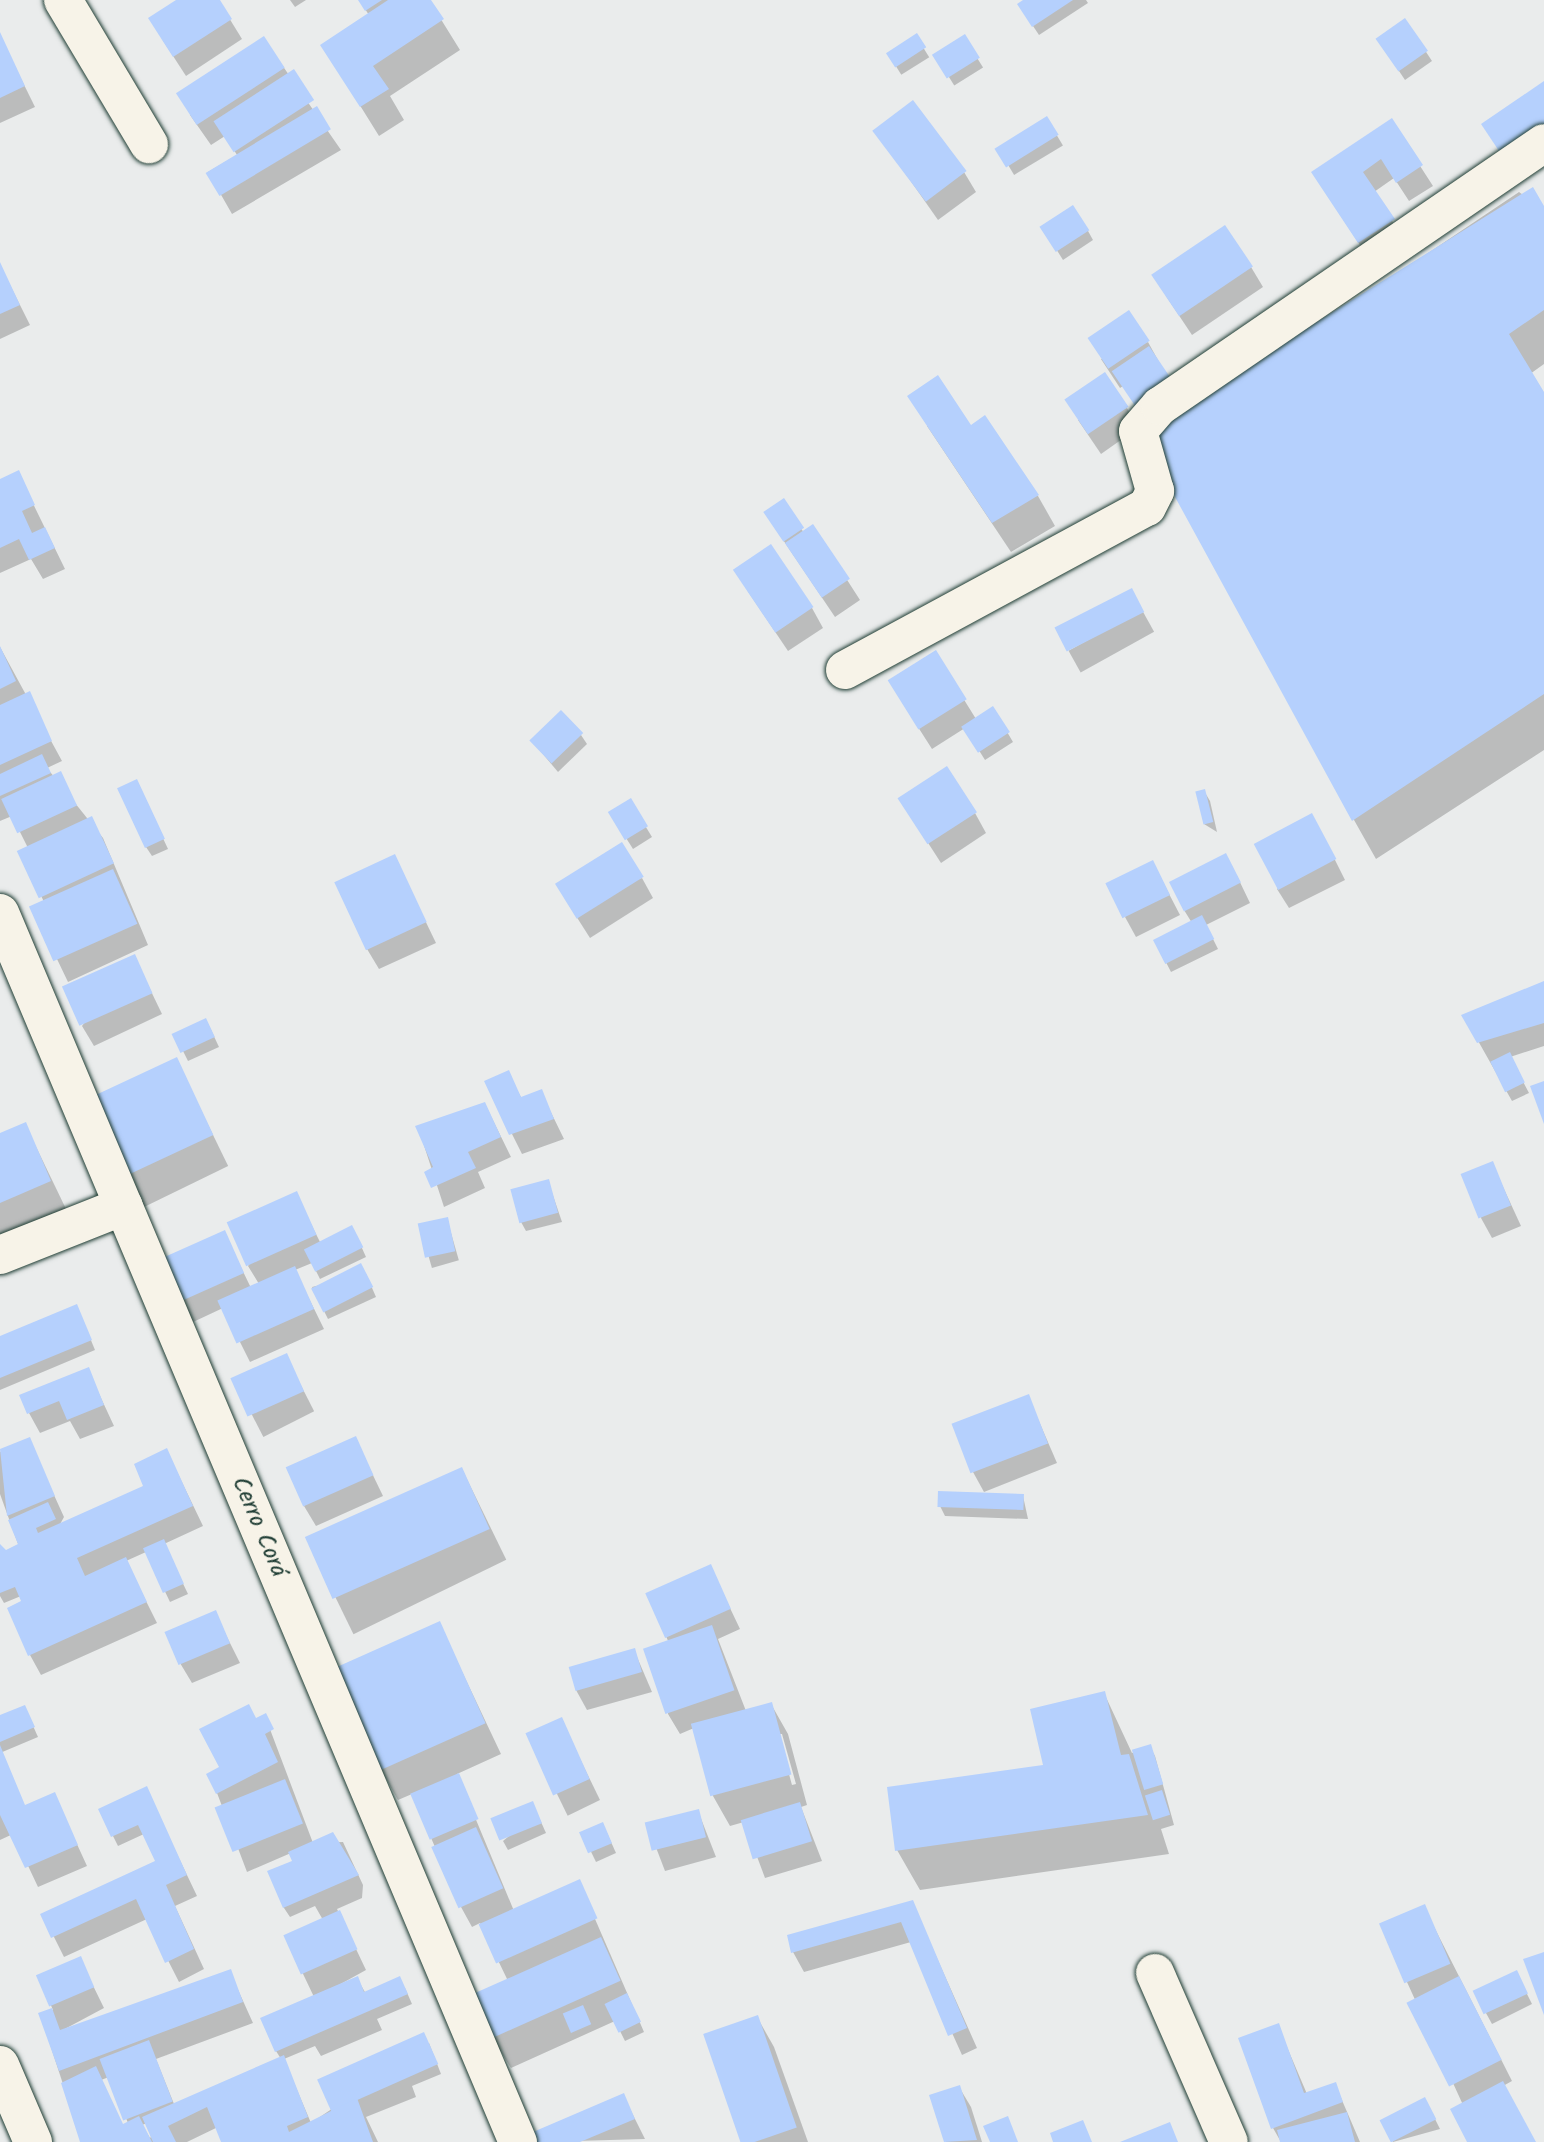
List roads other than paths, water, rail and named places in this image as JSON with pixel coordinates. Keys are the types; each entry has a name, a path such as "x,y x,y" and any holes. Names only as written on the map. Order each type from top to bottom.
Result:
{"street":[{"path":"63,0 149,144"},
{"path":"845,670 1147,507 1155,491 1138,431 1160,406 1544,143"},
{"name":"Cerro Corá","path":"0,913 518,2142"},
{"path":"0,1255 124,1206"},
{"path":"1155,1973 1229,2142"},
{"path":"0,2065 33,2142"}]}
